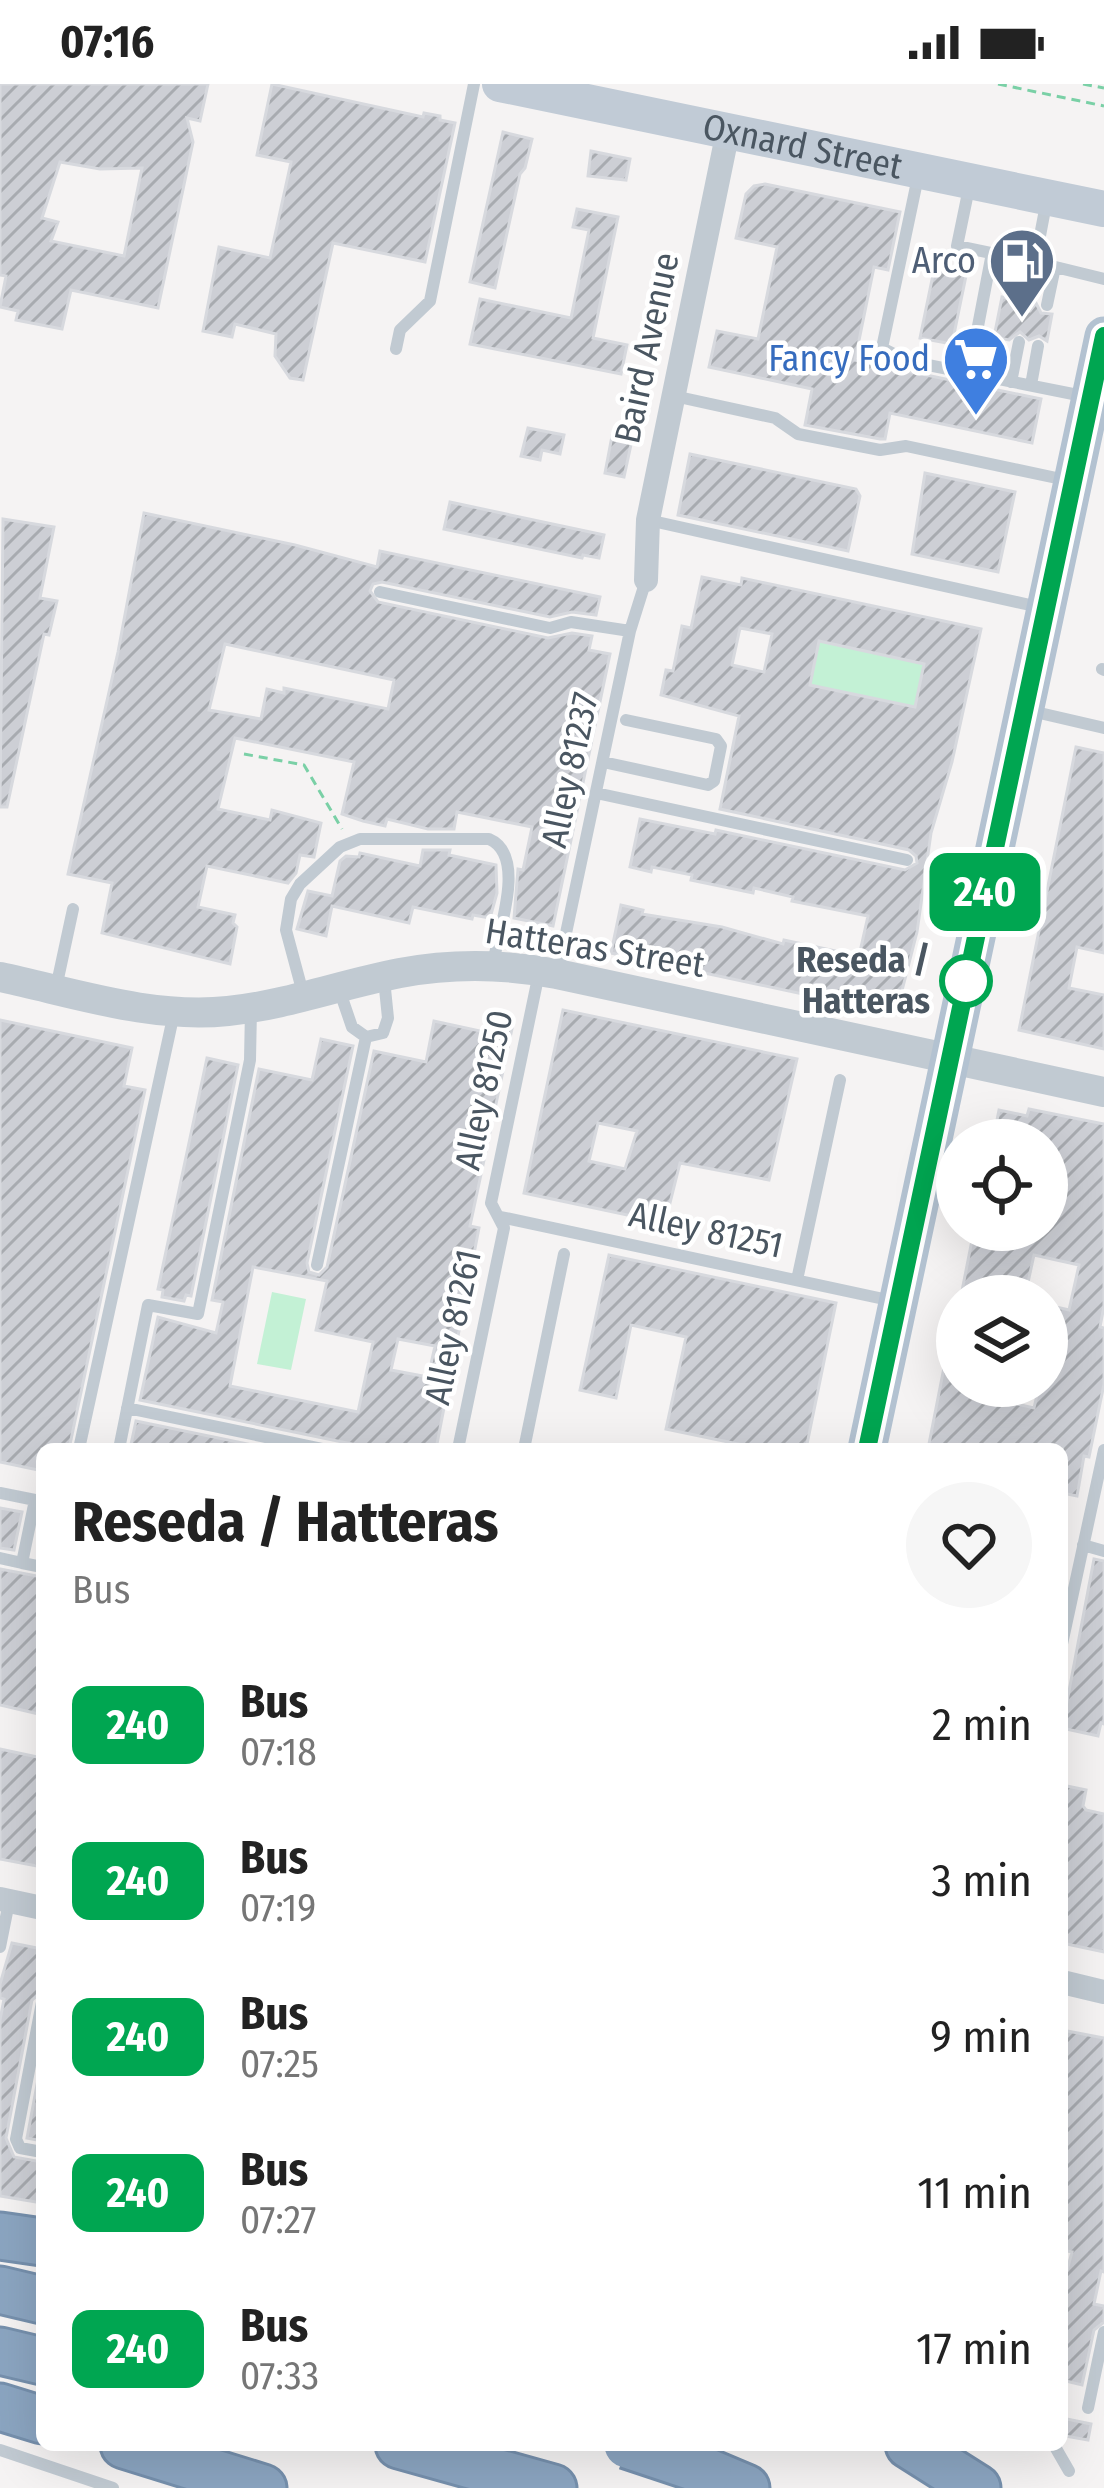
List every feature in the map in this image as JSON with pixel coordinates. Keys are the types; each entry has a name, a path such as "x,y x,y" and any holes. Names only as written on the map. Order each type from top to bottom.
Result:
{"highway":[{"path":"0,2236 36,2241"},
{"path":"0,2290 36,2299"},
{"path":"0,2351 36,2360"},
{"path":"0,2407 36,2418"},
{"path":"143,2451 263,2488"},
{"path":"420,2451 553,2488"},
{"path":"644,2451 727,2480"},
{"path":"918,2451 976,2488"}],"main road":[{"name":"Oxnard Street","path":"500,84 1104,209"},
{"path":"868,1443 1102,352"},
{"path":"650,2488 657,2451"}],"street":[{"name":"Baird Avenue","path":"646,580 648,520 728,131"},
{"name":"Hatteras Street","path":"0,977 174,1012 251,1008 384,977 492,965 548,972 1104,1092"},
{"path":"5,1900 36,1907"},
{"path":"1068,1983 1104,1992"}],"lane":[{"path":"396,349 400,329 430,301 474,84"},
{"path":"920,171 882,348 908,361 1091,398"},
{"path":"970,182 957,246 1104,279"},
{"path":"1026,302 1048,198"},
{"path":"969,373 992,253"},
{"path":"1046,305 1054,267"},
{"path":"1011,382 1018,342"},
{"path":"1031,386 1038,346"},
{"path":"674,396 775,418 798,434 880,450 906,446 1073,482"},
{"path":"648,520 1046,609"},
{"name":"Alley 81237","path":"548,972 646,580"},
{"path":"380,592 550,628 591,622 630,631"},
{"path":"1024,709 1104,728"},
{"path":"603,762 708,785 714,781 722,746 716,739 626,719"},
{"path":"596,793 907,860"},
{"path":"304,998 286,929 291,899 300,884 349,841 489,839 499,843 510,871 492,965"},
{"path":"56,989 73,909"},
{"name":"Alley 81250","path":"501,1217 491,1203 548,972"},
{"path":"339,988 352,1028 366,1037 383,1033 388,1018 384,977"},
{"path":"119,1443 148,1305 198,1314 250,1060 251,1008"},
{"path":"80,1443 174,1012"},
{"path":"317,1265 366,1037"},
{"path":"797,1280 840,1080"},
{"name":"Alley 81251","path":"501,1217 898,1303"},
{"name":"Alley 81261","path":"459,1443 504,1228 501,1217"},
{"path":"525,1443 564,1254"},
{"path":"127,1408 293,1443"},
{"path":"1068,1616 1104,1450"},
{"path":"0,1493 36,1500"},
{"path":"22,1563 36,1512"},
{"path":"1083,1545 1104,1551"},
{"path":"0,1558 36,1566"},
{"path":"0,1947 5,1900"},
{"path":"36,2034 16,2139 20,2148 36,2151"},
{"path":"1088,2408 1104,2332"},
{"path":"0,2450 113,2488"},
{"path":"1058,2451 1069,2470"}],"path":[{"path":"998,84 1104,106"},
{"path":"1083,84 1104,88"},
{"path":"244,754 304,765 349,841"}],"green space":[{"path":"812,637 924,664 915,707 802,686 816,659"},
{"path":"272,1292 306,1299 291,1370 257,1364"}],"building":[{"path":"0,84 208,84 200,121 187,118 193,142 158,308 71,290 62,329 16,320 18,311 0,307 6,276 0,275","holes":["60,162 100,169 142,168 124,256 51,241 58,222 42,218"]},
{"path":"272,84 423,117 424,113 440,116 440,120 455,123 425,262 333,243 303,380 290,378 275,356 276,334 235,324 232,337 203,331 219,247 270,258 291,162 257,155"},
{"path":"503,132 532,139 495,288 470,282"},
{"path":"591,151 630,159 626,180 588,176"},
{"path":"765,184 900,212 888,270 874,267 855,360 1041,399 1032,443 890,413 885,439 805,425 812,389 709,367 717,331 758,339 777,247 736,238 746,194"},
{"path":"577,209 618,217 593,338 627,345 621,374 470,344 480,299 571,318 589,230 573,227"},
{"path":"935,265 967,271 952,344 920,338"},
{"path":"1002,297 1016,299 1023,311 1030,311 1036,303 1041,313 1052,314 1047,341 1039,336 1029,340 1020,332 1009,340 994,337"},
{"path":"528,428 564,435 560,454 542,450 540,460 521,456"},
{"path":"612,436 632,440 624,477 605,473"},
{"path":"690,454 856,489 860,496 848,551 678,515"},
{"path":"925,473 1015,492 998,572 912,554"},
{"path":"450,502 604,535 599,558 444,529"},
{"path":"144,513 377,567 380,551 600,597 596,615 572,612 550,617 382,582 373,584 370,591 378,602 548,638 572,633 592,636 589,650 610,654 553,926 514,918 518,869 523,870 532,827 457,812 454,829 428,829 387,819 385,826 363,821 342,814 354,762 235,738 218,809 270,820 272,810 321,823 314,857 300,855 288,883 207,866 198,907 235,915 230,964 102,933 112,883 68,874","holes":["225,644 394,680 388,709 284,688 284,693 267,689 261,719 209,710"]},
{"path":"3,519 54,527 40,598 57,601 49,635 44,634 7,807 0,807"},
{"path":"702,577 741,585 742,578 981,629 931,833 917,932 896,1014 611,953 621,905 643,910 642,914 859,956 868,916 754,888 753,893 691,880 692,875 630,867 640,819 905,870 917,863 909,850 720,809 739,716 661,695 666,670 673,671 682,626 691,628","holes":["740,628 772,634 764,672 732,665","819,641 924,664 915,707 810,685"]},
{"path":"1076,747 1104,753 1104,953 1077,947 1069,988 1104,995 1104,1049 1019,1030"},
{"path":"423,850 450,850 449,855 496,865 497,893 490,918 413,907 409,923 332,906 326,936 297,929 308,891 332,896 340,861 346,856 359,857 360,853 420,866"},
{"path":"563,1010 797,1059 769,1180 680,1163 665,1223 524,1193","holes":["598,1123 637,1131 625,1169 589,1161"]},
{"path":"0,1020 132,1048 124,1086 145,1090 70,1443 36,1443 36,1470 0,1462"},
{"path":"492,1020 513,1024 470,1226 479,1228 437,1443 347,1443 140,1400 158,1317 216,1333 223,1302 212,1300 259,1069 312,1080 321,1039 353,1046 307,1263 309,1272 319,1275 327,1267 374,1051 426,1062 434,1021 489,1033","holes":["253,1267 327,1281 316,1330 373,1342 358,1412 230,1386","398,1339 435,1346 428,1377 391,1370"]},
{"path":"207,1058 238,1065 191,1296 186,1295 184,1301 162,1297 163,1290 158,1289"},
{"path":"1029,1109 1104,1124 1100,1327 1104,1328 1104,1384 1077,1496 1068,1494 1068,1443 929,1443 936,1407 1068,1407 1068,1310 1079,1265 1034,1255 1030,1275 965,1275 970,1251 1068,1251 1068,1119 997,1119 999,1110 1027,1116"},
{"path":"609,1255 836,1303 807,1443 733,1443 666,1429 686,1337 631,1325 616,1398 580,1390"},
{"path":"136,1421 243,1443 131,1443"},
{"path":"0,1508 22,1512 14,1550 0,1548"},
{"path":"1094,1559 1104,1561 1104,1724 1098,1736 1068,1729 1068,1696"},
{"path":"0,1569 36,1576 36,1713 0,1705"},
{"path":"0,1749 36,1757 36,1866 0,1859"},
{"path":"1068,1786 1086,1790 1086,1810 1104,1814 1104,1952 1068,1944"},
{"path":"12,1943 36,1948 36,1997 6,2138 14,2157 36,2161 36,2202 0,2196 4,1999 0,1998"},
{"path":"1068,2031 1104,2038 1104,2272 1094,2304 1104,2306 1104,2322 1094,2330 1082,2385 1068,2382 1072,2252 1068,2251"},
{"path":"36,2090 36,2140 27,2138"},
{"path":"1068,2419 1091,2424 1088,2440 1068,2437"}],"bus line":[{"name":"240","path":"868,1443 1104,336"}],"place":[{"name":"Arco","path":"1022,320"},
{"name":"Fancy Food","path":"976,418"},
{"name":"Reseda / Hatteras","path":"966,981"}]}
